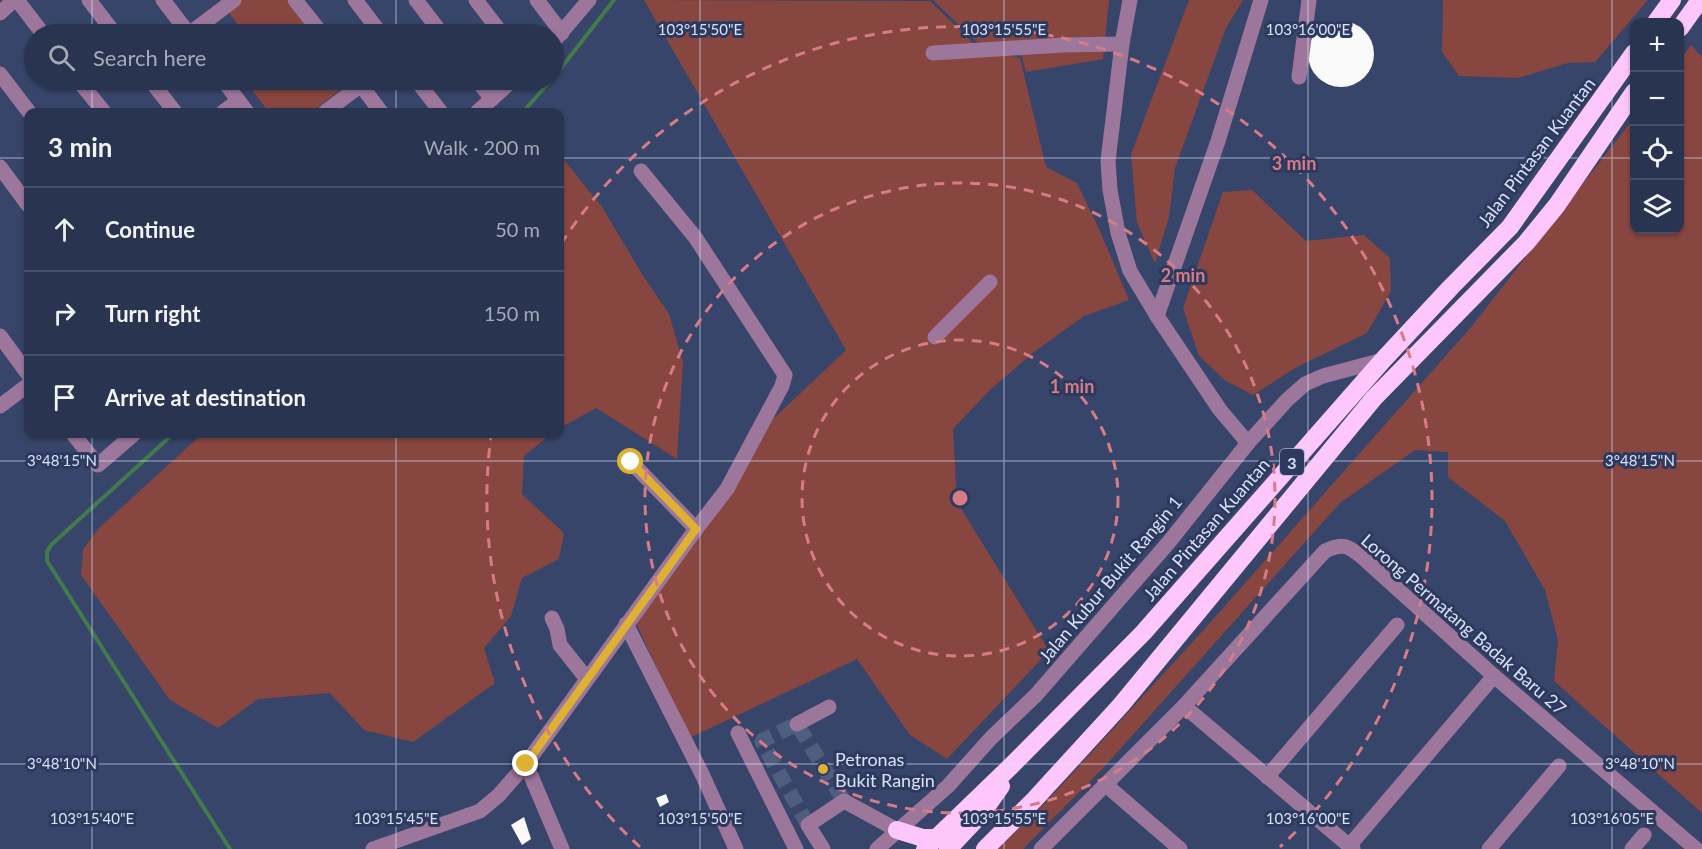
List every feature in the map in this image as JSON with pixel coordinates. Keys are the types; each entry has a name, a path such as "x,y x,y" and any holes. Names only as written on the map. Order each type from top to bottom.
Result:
{"highway":[{"path":"1659,18 1672,0"},
{"path":"1684,22 1697,4"},
{"name":"Jalan Pintasan Kuantan","path":"936,845 1184,589 1279,476 1383,360 1451,286 1510,227 1630,60"},
{"name":"3","path":"985,849 1121,705 1374,398 1526,243 1557,205 1630,99"},
{"path":"897,830 923,838 936,845"}],"street":[{"path":"0,12 15,0 35,24"},
{"path":"89,0 108,24"},
{"path":"163,0 181,24"},
{"path":"202,24 234,0"},
{"path":"355,0 373,24"},
{"path":"416,0 434,24"},
{"path":"476,0 494,24"},
{"path":"537,0 551,24"},
{"path":"564,30 589,0"},
{"path":"1130,0 1122,44 1108,161 1110,190 1118,233 1130,272 1157,316 1220,410 1248,443"},
{"path":"1157,316 1218,141 1261,0"},
{"path":"1299,77 1309,0"},
{"path":"298,1 315,24"},
{"path":"933,53 1063,45 1122,44"},
{"path":"0,74 26,108"},
{"path":"86,90 101,108"},
{"path":"158,90 172,108"},
{"path":"230,90 243,107"},
{"path":"330,108 350,90"},
{"path":"365,90 378,108"},
{"path":"424,90 438,108"},
{"path":"485,90 492,99"},
{"path":"482,108 502,90"},
{"path":"0,167 24,200"},
{"path":"373,849 480,810 499,795 526,764 626,624 727,489 782,386 785,375 783,371 694,237 641,171"},
{"path":"935,337 990,282"},
{"path":"0,336 24,369"},
{"name":"Jalan Kubur Bukit Rangin 1","path":"878,849 948,786 991,738 1036,695 1169,542 1248,443 1287,400 1305,384 1323,376 1383,360"},
{"path":"0,406 24,388"},
{"path":"76,438 98,465 129,438"},
{"path":"631,462 696,529"},
{"name":"Lorong Permatang Badak Baru 27","path":"1041,849 1185,706 1325,551 1337,546 1348,546 1494,676 1696,849"},
{"path":"552,618 559,633 560,645 587,679"},
{"path":"626,624 702,774 736,849"},
{"path":"1267,777 1397,625"},
{"path":"1185,706 1351,848 1494,676"},
{"path":"797,724 829,707"},
{"path":"738,733 795,849"},
{"path":"526,764 562,849"},
{"path":"1489,849 1559,766"},
{"path":"1106,785 1180,849"},
{"path":"823,849 808,825 844,801 897,830"},
{"path":"1632,849 1644,835"}],"shaded area":[{"path":"238,0 287,0 306,24 237,24 226,9"},
{"path":"644,0 930,1 976,46 1020,58 1046,167 1077,183 1129,300 1084,316 1034,352 990,390 953,429 957,502 1049,651 947,759 910,735 857,659 689,738 636,623 751,440 846,350"},
{"path":"933,0 1109,0 1103,59 1026,72 1021,53 977,42"},
{"path":"1189,0 1243,0 1226,28 1175,168 1169,217 1155,263 1137,223 1131,154"},
{"path":"1443,0 1648,0 1633,18 1630,18 1630,21 1595,62 1568,63 1518,78 1459,76 1442,52"},
{"path":"1691,45 1702,57 1702,813 1554,681 1558,640 1545,590 1505,521 1448,477 1448,452 1415,450 1340,503 1105,766 1023,849 998,849 1048,800 1209,624 1472,326 1630,123 1630,234 1684,234 1684,55"},
{"path":"252,90 341,90 316,108 266,108"},
{"path":"564,160 602,207 669,314 683,362 677,459 596,408 564,426"},
{"path":"1252,190 1306,241 1364,235 1390,258 1391,291 1367,333 1297,367 1253,395 1226,381 1199,356 1183,308 1223,192"},
{"path":"198,438 546,438 524,456 522,494 564,533 559,559 522,578 511,616 484,648 495,683 413,742 364,730 330,693 258,699 218,728 170,700 81,575 83,549 99,528"}],"building":[{"path":"1341,21 1354,24 1364,31 1371,41 1374,54 1371,67 1364,77 1354,84 1341,87 1328,84 1318,77 1311,67 1308,54 1311,41 1318,31 1328,24"},
{"path":"666,794 669,802 660,807 656,798"},
{"path":"524,817 531,839 522,845 511,825"}],"waterway":[{"path":"564,64 614,0"},
{"path":"526,108 542,90"},
{"path":"169,438 51,545 47,552 47,561 230,849"}],"tunnel":[{"path":"808,825 762,742 763,740 797,724 844,801"}],"place":[{"name":"Petronas Bukit Rangin","path":"823,769"}],"route":[{"path":"526,764 696,529 631,462"}]}
